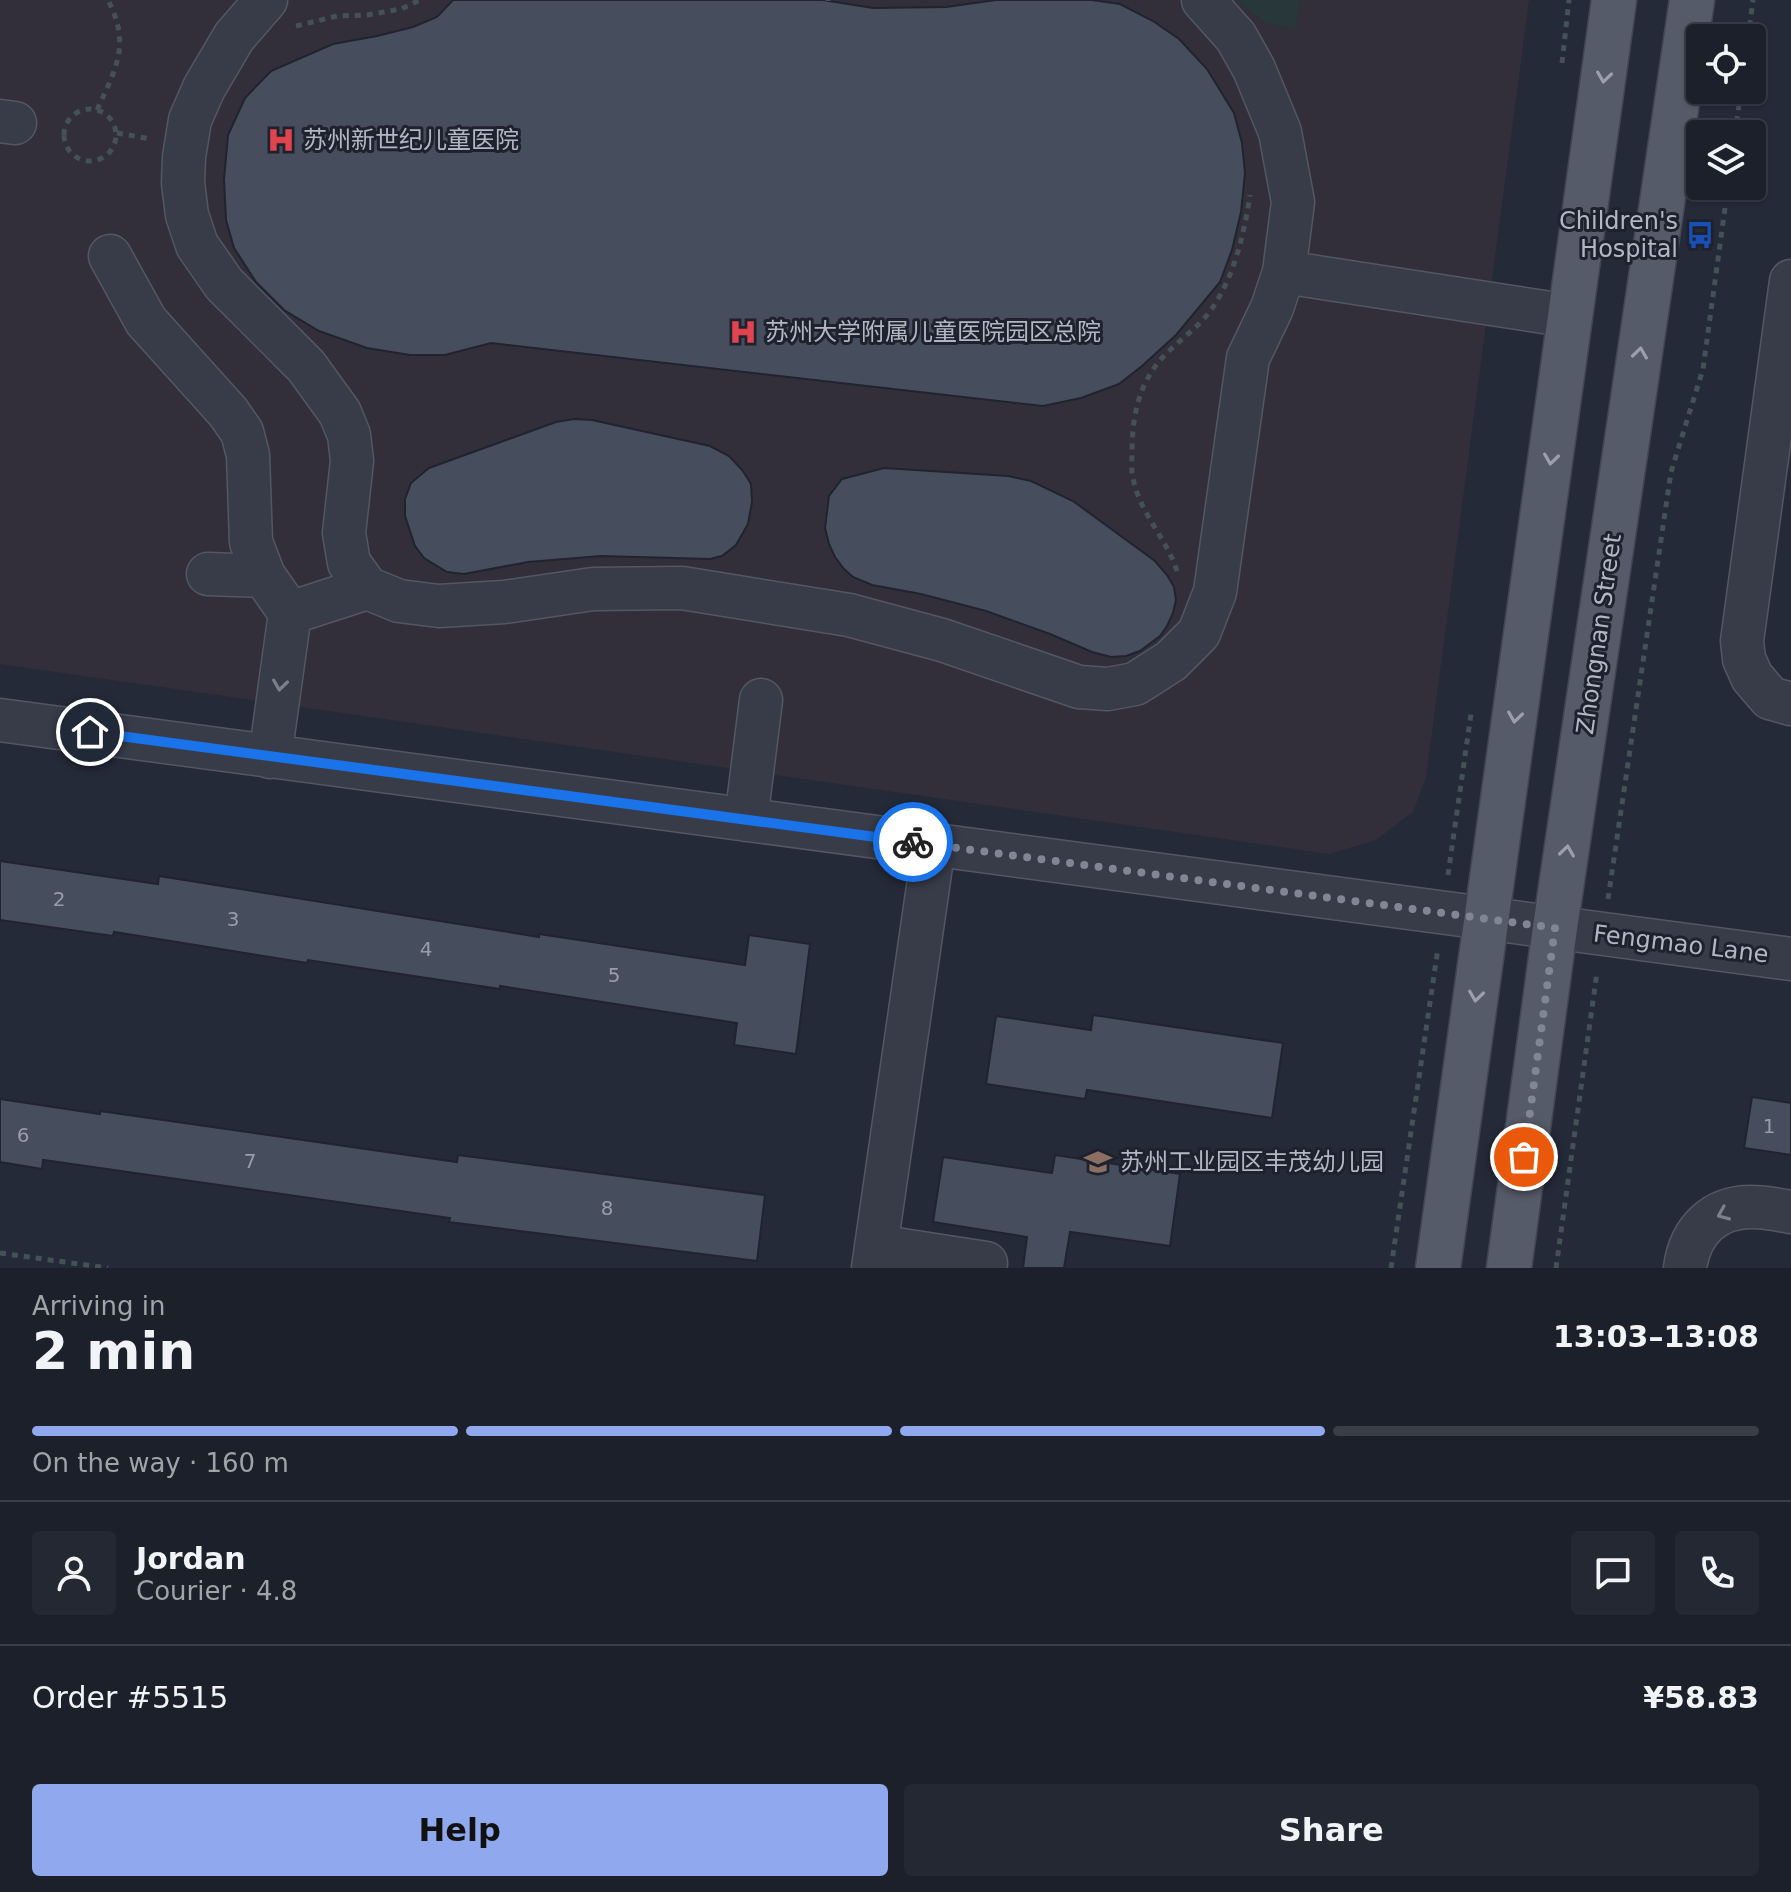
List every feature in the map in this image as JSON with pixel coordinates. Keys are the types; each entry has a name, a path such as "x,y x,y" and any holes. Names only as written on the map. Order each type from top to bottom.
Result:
{"main road":[{"path":"1438,1268 1614,0"},
{"name":"Zhongnan Street","path":"1509,1268 1555,928 1692,0"}],"street":[{"path":"281,13 234,37 204,88 190,120 184,157 187,215 197,245 224,284 306,366 340,413 349,435 352,461 344,533 349,563 367,588 399,601 439,606 504,602 593,589 682,588 849,615 942,640 1079,687 1108,689 1135,684 1171,661 1199,633 1215,592 1248,358 1272,308 1284,272 1293,202 1280,132 1254,69 1236,37 1203,0"},
{"path":"110,256 146,321 228,412 242,432 248,455 251,542 264,576 290,613 270,757"},
{"path":"1284,272 1570,316"},
{"path":"1791,281 1742,641 1744,659 1752,677 1770,698 1791,704"},
{"path":"208,574 264,576"},
{"path":"290,613 367,588"},
{"path":"746,820 761,700"},
{"name":"Fengmao Lane","path":"0,720 1791,959"},
{"path":"934,845 874,1257 986,1263"},
{"path":"1685,1268 1695,1237 1706,1222 1717,1216 1729,1210 1752,1207 1791,1212"}],"path":[{"path":"97,110 119,53 118,18 108,0"},
{"path":"281,13 367,15 401,9 420,0"},
{"path":"1750,24 1753,0"},
{"path":"97,110 113,121 117,133 114,145 107,155 96,160 83,160 68,148 65,130 69,119 79,111 97,110"},
{"path":"1178,577 1177,568 1137,492 1132,476 1132,435 1137,405 1146,379 1161,359 1209,313 1226,284 1238,250 1252,186"},
{"path":"1556,1268 1671,472 1703,369 1726,200"},
{"path":"0,1253 108,1268"}],"shaded area":[{"name":"苏州大学附属儿童医院园区总院","path":"0,0 1529,0 1426,777 1413,812 1376,840 1329,854 0,664"},
{"path":"1236,0 1299,0 1296,29 1266,23"}],"building":[{"path":"453,0 823,0 873,8 946,7 996,0 1092,0 1120,4 1179,39 1207,69 1234,113 1242,143 1245,173 1241,212 1232,250 1220,282 1176,335 1142,366 1119,384 1081,398 1043,406 491,343 445,355 410,355 367,348 319,331 284,310 256,282 234,248 226,220 224,180 228,135 245,98 271,71 333,44 413,27 437,17"},
{"path":"592,420 710,446 729,456 751,484 748,524 736,545 722,556 710,559 601,556 528,562 464,574 447,572 424,558 415,546 405,516 405,499 411,483 429,468 556,422"},
{"path":"884,468 1008,476 1031,481 1073,501 1155,561 1167,575 1174,587 1176,600 1167,626 1160,636 1140,651 1111,657 986,611 872,585 853,577 835,557 829,544 825,528 829,496 842,479"},
{"path":"0,861 158,884 159,876 539,937 539,934 745,965 749,935 810,944 796,1054 734,1045 737,1023 500,986 500,989 308,960 307,963 114,932 113,936 0,920"},
{"path":"1093,1015 1283,1043 1272,1118 1087,1090 1085,1099 986,1084 996,1016 1091,1030"},
{"path":"1752,1097 1791,1103 1791,1155 1744,1148"},
{"path":"0,1099 457,1162 458,1155 765,1195 757,1261 449,1222 450,1218 43,1160 42,1169 0,1162"},
{"path":"1055,1155 1180,1174 1170,1246 1070,1232 1064,1268 1023,1268 1027,1237 933,1222 943,1157 1052,1173"}],"way so far":[{"path":"913,842 1555,928 1524,1157"}],"place":[{"name":"苏州新世纪儿童医院","path":"281,140"},
{"name":"Children's Hospital","path":"1700,235"},
{"name":"苏州大学附属儿童医院园区总院","path":"743,332"},
{"name":"苏州工业园区丰茂幼儿园","path":"1098,1162"}],"route":[{"path":"90,732 913,842"}]}
